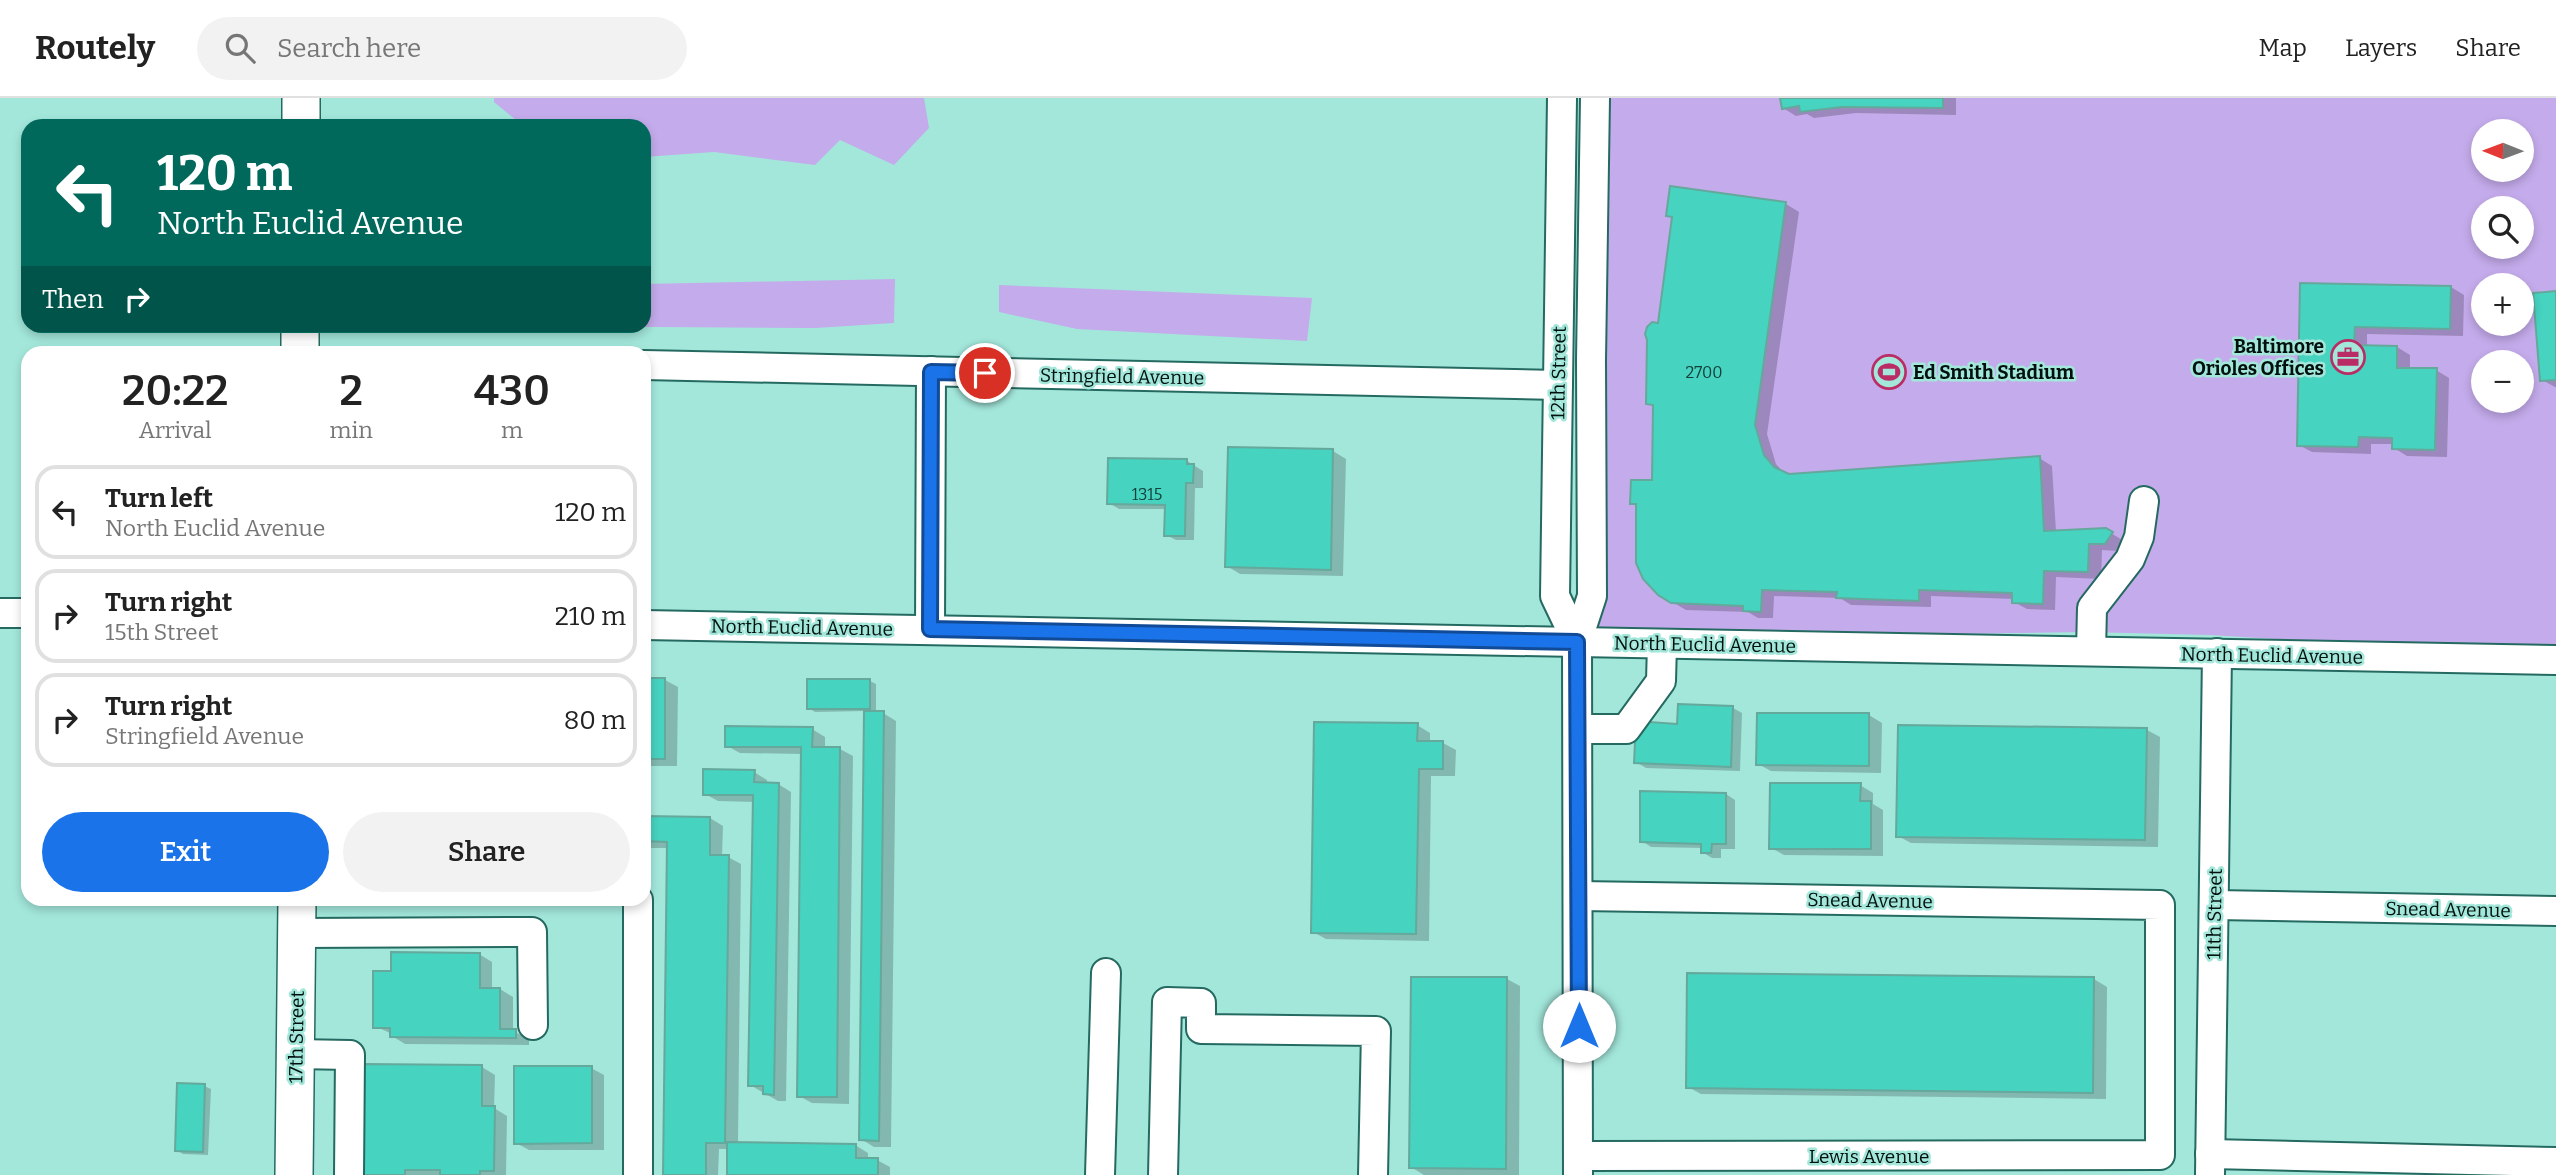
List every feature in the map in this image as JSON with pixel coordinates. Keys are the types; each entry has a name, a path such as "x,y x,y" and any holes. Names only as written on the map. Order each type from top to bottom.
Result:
{"main road":[{"path":"301,98 301,119"},
{"name":"17th Street","path":"294,1175 297,916"}],"street":[{"name":"12th Street","path":"1562,98 1555,596 1577,642"},
{"name":"12th Street","path":"1578,1166 1577,642 1592,596 1591,360 1595,98"},
{"name":"Stringfield Avenue","path":"651,365 1558,385"},
{"path":"930,629 931,372"},
{"path":"2091,651 2092,608 2130,559 2139,537 2144,501"},
{"path":"0,613 21,613"},
{"name":"North Euclid Avenue","path":"651,625 2556,660"},
{"path":"1578,729 1626,729 1661,681 1662,644"},
{"name":"11th Street","path":"2210,1164 2217,653"},
{"name":"Snead Avenue","path":"1579,896 2160,905 2160,1155"},
{"name":"Snead Avenue","path":"2215,905 2556,911"},
{"path":"638,906 638,1175"},
{"path":"297,916 532,932 533,1025"},
{"path":"1100,1175 1106,972"},
{"path":"1163,1175 1167,1002 1201,1003 1200,1029 1376,1031 1373,1175"},
{"path":"296,1054 350,1055 349,1175"},
{"name":"Lewis Avenue","path":"1578,1166 2118,1165 2160,1155"},
{"path":"2210,1164 2556,1161"}],"shaded area":[{"path":"494,98 924,98 929,128 894,165 840,140 815,165 714,152 651,156 651,119 515,119 494,102"},
{"path":"1607,98 2556,98 2556,650 2394,646 2210,635 2086,632 1826,636 1593,632 1603,360"},
{"path":"895,279 894,323 816,328 651,327 651,284"},
{"path":"999,285 1312,298 1307,341 1077,329 999,312"}],"building":[{"path":"1780,98 1943,98 1943,108 1842,107 1800,112 1799,106 1782,109"},
{"path":"1670,186 1786,202 1755,425 1764,455 1774,467 1789,474 2040,456 2044,531 2106,528 2113,532 2105,544 2089,544 2088,572 2044,571 2043,604 2012,603 2012,593 1919,590 1919,601 1836,598 1837,592 1762,590 1761,612 1743,611 1743,606 1671,603 1658,595 1643,579 1636,563 1636,504 1630,504 1631,480 1652,480 1653,405 1646,404 1645,334 1652,322 1658,323 1672,217 1666,216"},
{"name":"Baltimore Orioles Offices","path":"2300,283 2451,286 2450,329 2355,327 2354,345 2397,346 2397,368 2437,368 2435,450 2392,449 2392,438 2359,437 2358,447 2297,446"},
{"path":"2556,291 2556,380 2540,381 2534,293"},
{"path":"1228,447 1333,449 1331,570 1225,567"},
{"path":"1108,458 1187,459 1187,464 1194,464 1193,483 1186,483 1185,536 1164,536 1165,505 1107,504"},
{"path":"651,678 665,678 665,759 651,759"},
{"path":"807,679 870,679 870,709 807,709"},
{"path":"1678,704 1733,706 1731,767 1634,763 1636,721 1677,724"},
{"path":"864,711 884,711 879,1141 859,1140"},
{"path":"1757,713 1869,713 1869,766 1756,765"},
{"path":"1314,722 1418,723 1417,741 1443,741 1443,769 1419,769 1416,934 1311,933"},
{"path":"1898,725 2147,728 2145,840 1896,837"},
{"path":"725,726 813,727 812,747 840,747 837,1097 797,1097 801,747 725,747"},
{"path":"703,769 755,770 754,782 779,783 774,1095 763,1094 763,1086 748,1086 753,795 703,795"},
{"path":"1770,783 1861,783 1860,801 1871,801 1871,849 1769,849"},
{"path":"1640,791 1726,793 1726,844 1712,844 1711,853 1701,853 1701,844 1640,842"},
{"path":"651,816 710,817 710,855 729,855 725,1143 706,1143 706,1175 663,1175 667,842 651,841"},
{"path":"391,952 480,953 480,988 500,988 500,1029 516,1029 516,1038 390,1037 390,1028 373,1028 373,971 391,971"},
{"path":"1687,973 2094,977 2093,1093 1686,1088"},
{"path":"1411,977 1507,977 1506,1169 1409,1168"},
{"path":"363,1064 482,1065 482,1106 495,1106 494,1171 480,1171 480,1175 440,1175 440,1170 405,1170 405,1175 362,1175"},
{"path":"514,1066 592,1066 592,1143 514,1144"},
{"path":"177,1083 205,1084 203,1152 175,1151"},
{"path":"727,1142 856,1144 856,1158 878,1158 878,1175 727,1175"}],"place":[{"name":"Baltimore Orioles Offices","path":"2348,357"},
{"name":"Ed Smith Stadium","path":"1889,372"}],"route":[{"path":"985,373 931,372 930,629 1577,642 1579,1026"}]}
